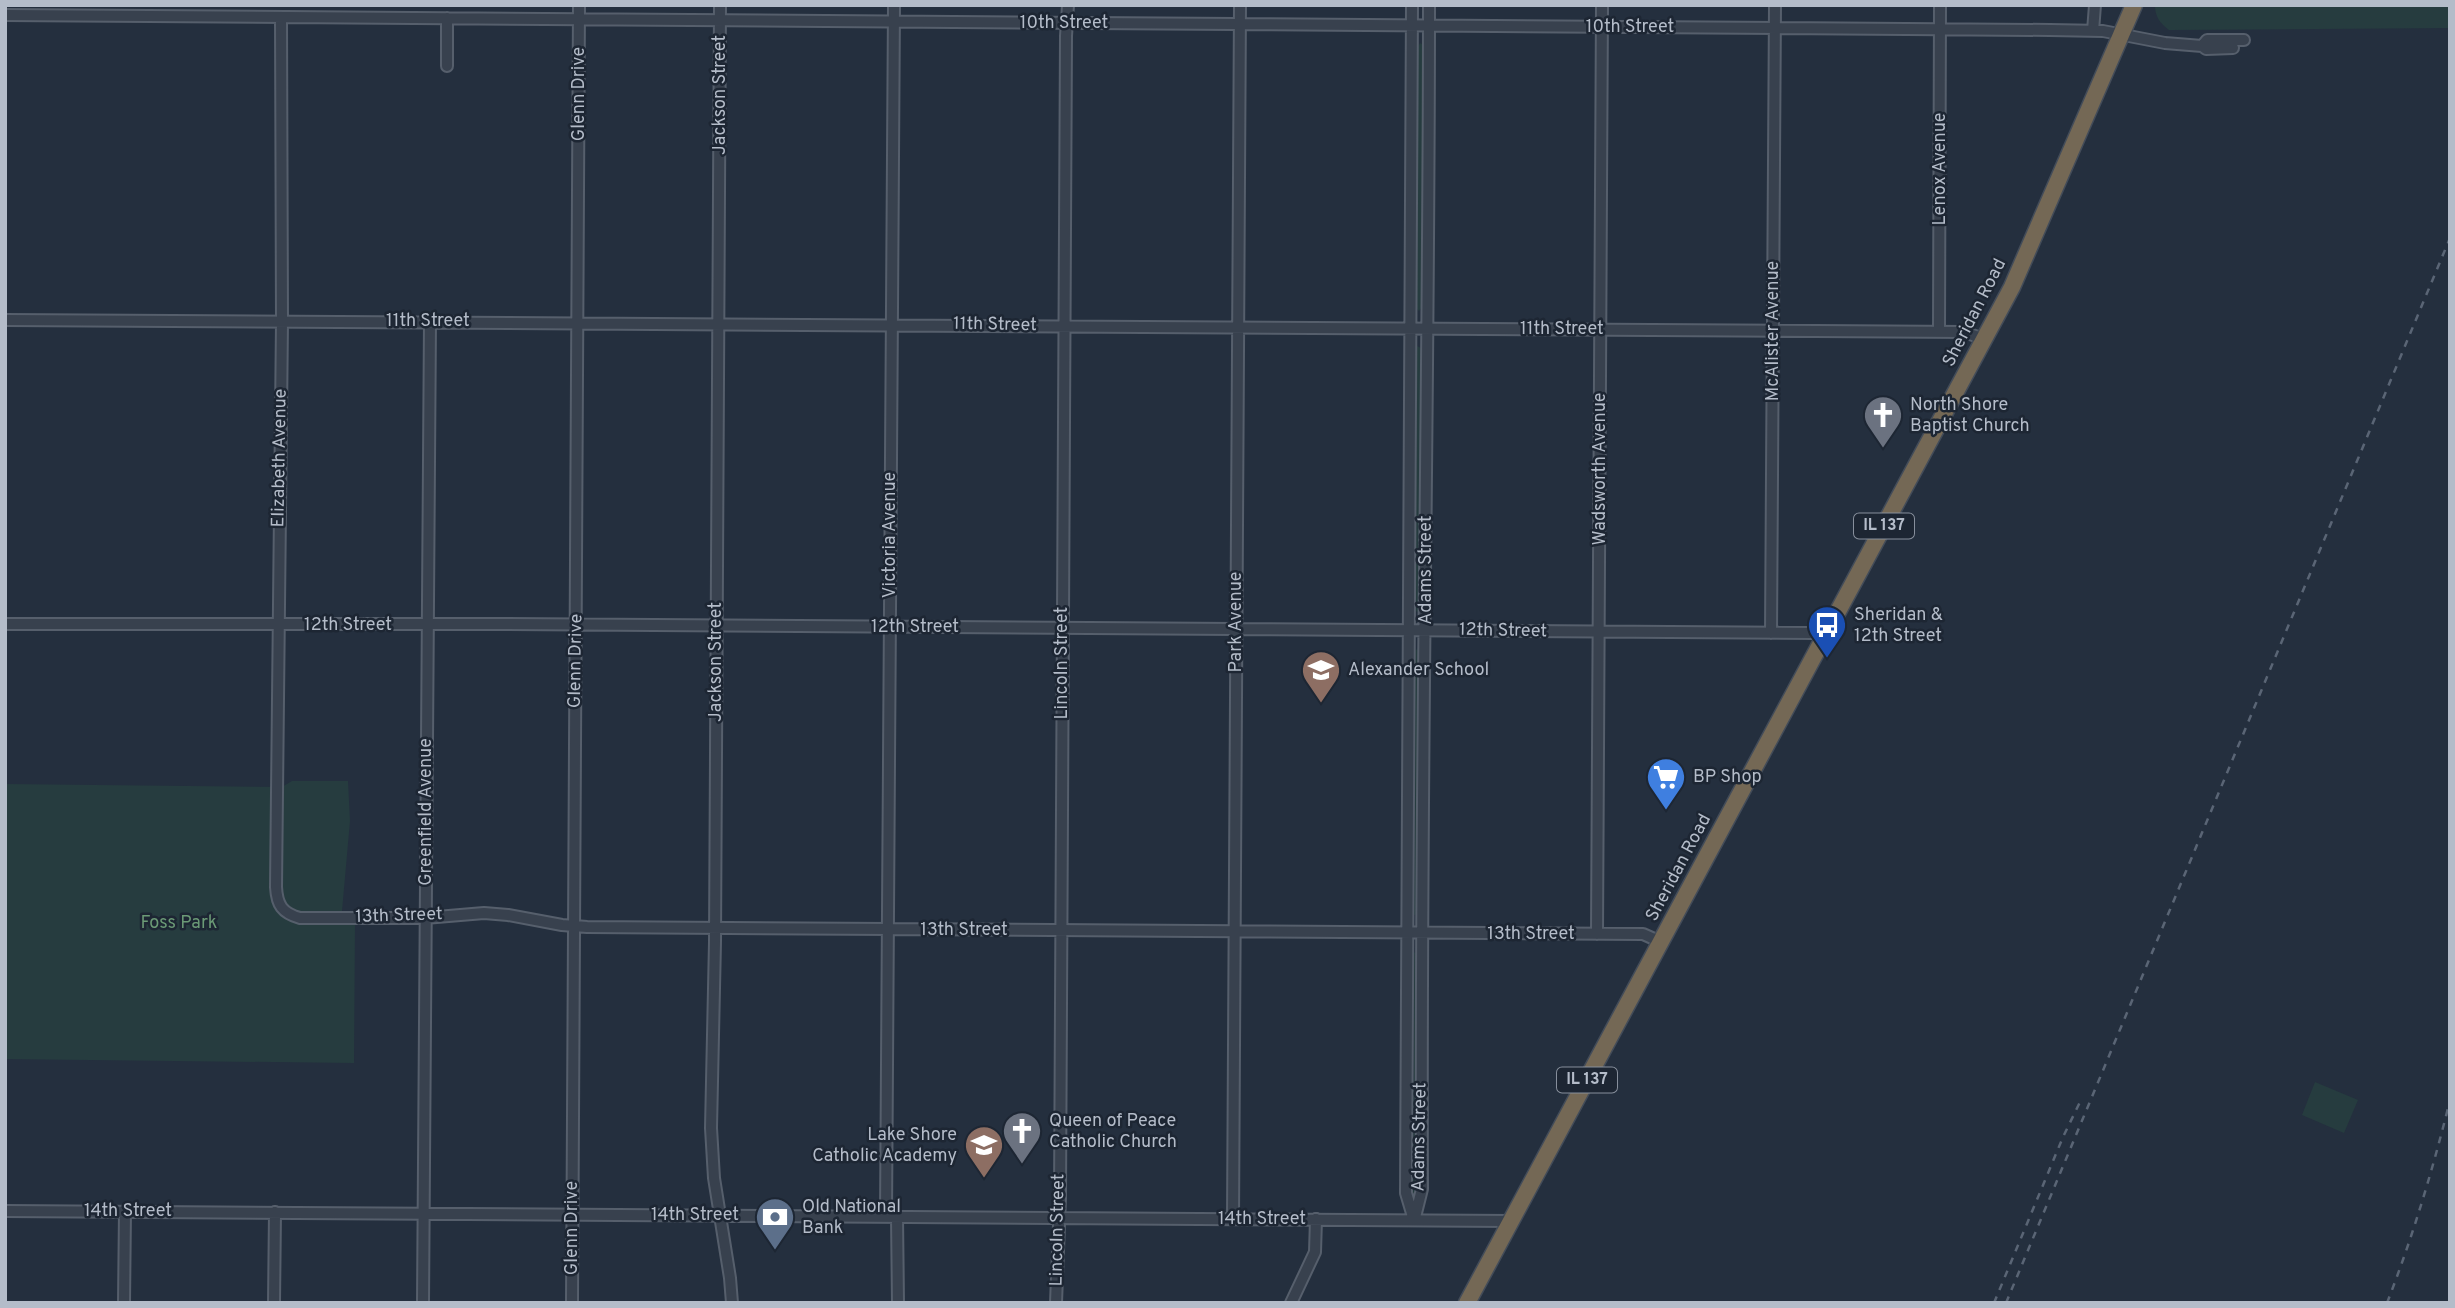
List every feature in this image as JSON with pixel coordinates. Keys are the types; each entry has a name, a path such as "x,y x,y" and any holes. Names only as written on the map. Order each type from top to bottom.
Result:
{"highway":[{"name":"IL 137","path":"2122,34 2134,5"},
{"name":"Sheridan Road","path":"1467,1303 2012,287 2122,34"}],"street":[{"name":"Glenn Drive","path":"572,1303 579,5"},
{"name":"Jackson Street","path":"720,5 715,929 711,1128 714,1178 732,1303"},
{"name":"Victoria Avenue","path":"894,5 888,929 892,1217 898,1303"},
{"name":"Lincoln Street","path":"1056,1303 1059,1218 1068,5"},
{"name":"Park Avenue","path":"1233,1219 1240,5"},
{"name":"Adams Street","path":"1412,5 1406,1193 1414,1220"},
{"name":"Adams Street","path":"1414,1220 1422,1189 1421,933 1426,631 1429,5"},
{"name":"Wadsworth Avenue","path":"1597,934 1602,5"},
{"name":"McAlister Avenue","path":"1771,633 1775,5"},
{"name":"Lenox Avenue","path":"1939,332 1940,5"},
{"path":"2093,31 2095,5"},
{"name":"10th Street","path":"5,15 281,17 319,11 447,18 2093,31 2202,46"},
{"name":"Elizabeth Avenue","path":"277,898 282,322 281,17"},
{"path":"447,18 447,66"},
{"path":"2233,48 2206,49 2202,46 2207,40 2244,40"},
{"name":"11th Street","path":"5,320 1964,332 1984,339"},
{"name":"Greenfield Avenue","path":"423,1303 430,321"},
{"name":"12th Street","path":"5,624 716,625 1812,633 1824,638"},
{"name":"13th Street","path":"277,898 283,911 300,918 508,915 574,927 1643,934 1661,942"},
{"name":"14th Street","path":"5,1211 1511,1221"},
{"path":"124,1303 125,1211"},
{"path":"274,1303 275,1212"},
{"path":"1291,1303 1315,1252 1316,1219"}],"green space":[{"path":"2155,5 2450,5 2450,28 2169,30 2159,19"},
{"path":"1420,43 1423,45 1419,311 1417,309"},
{"path":"1417,346 1421,348 1420,610 1417,612 1415,610"},
{"path":"1417,649 1418,914 1414,915 1415,651"},
{"name":"Foss Park","path":"292,781 348,781 350,821 342,911 355,922 354,1063 5,1059 5,784 282,787"},
{"path":"1414,952 1417,954 1416,1191 1413,1194"},
{"path":"2315,1082 2358,1100 2344,1133 2302,1115"}],"railway":[{"path":"2006,1303 2450,238"},
{"path":"2387,1303 2422,1202 2450,1100"},
{"path":"1994,1303 2080,1102"}],"place":[{"name":"North Shore Baptist Church","path":"1883,449"},
{"name":"Sheridan & 12th Street","path":"1827,659"},
{"name":"Alexander School","path":"1321,704"},
{"name":"BP Shop","path":"1666,811"},
{"name":"Queen of Peace Catholic Church","path":"1022,1165"},
{"name":"Lake Shore Catholic Academy","path":"984,1179"},
{"name":"Old National Bank","path":"775,1251"}]}
